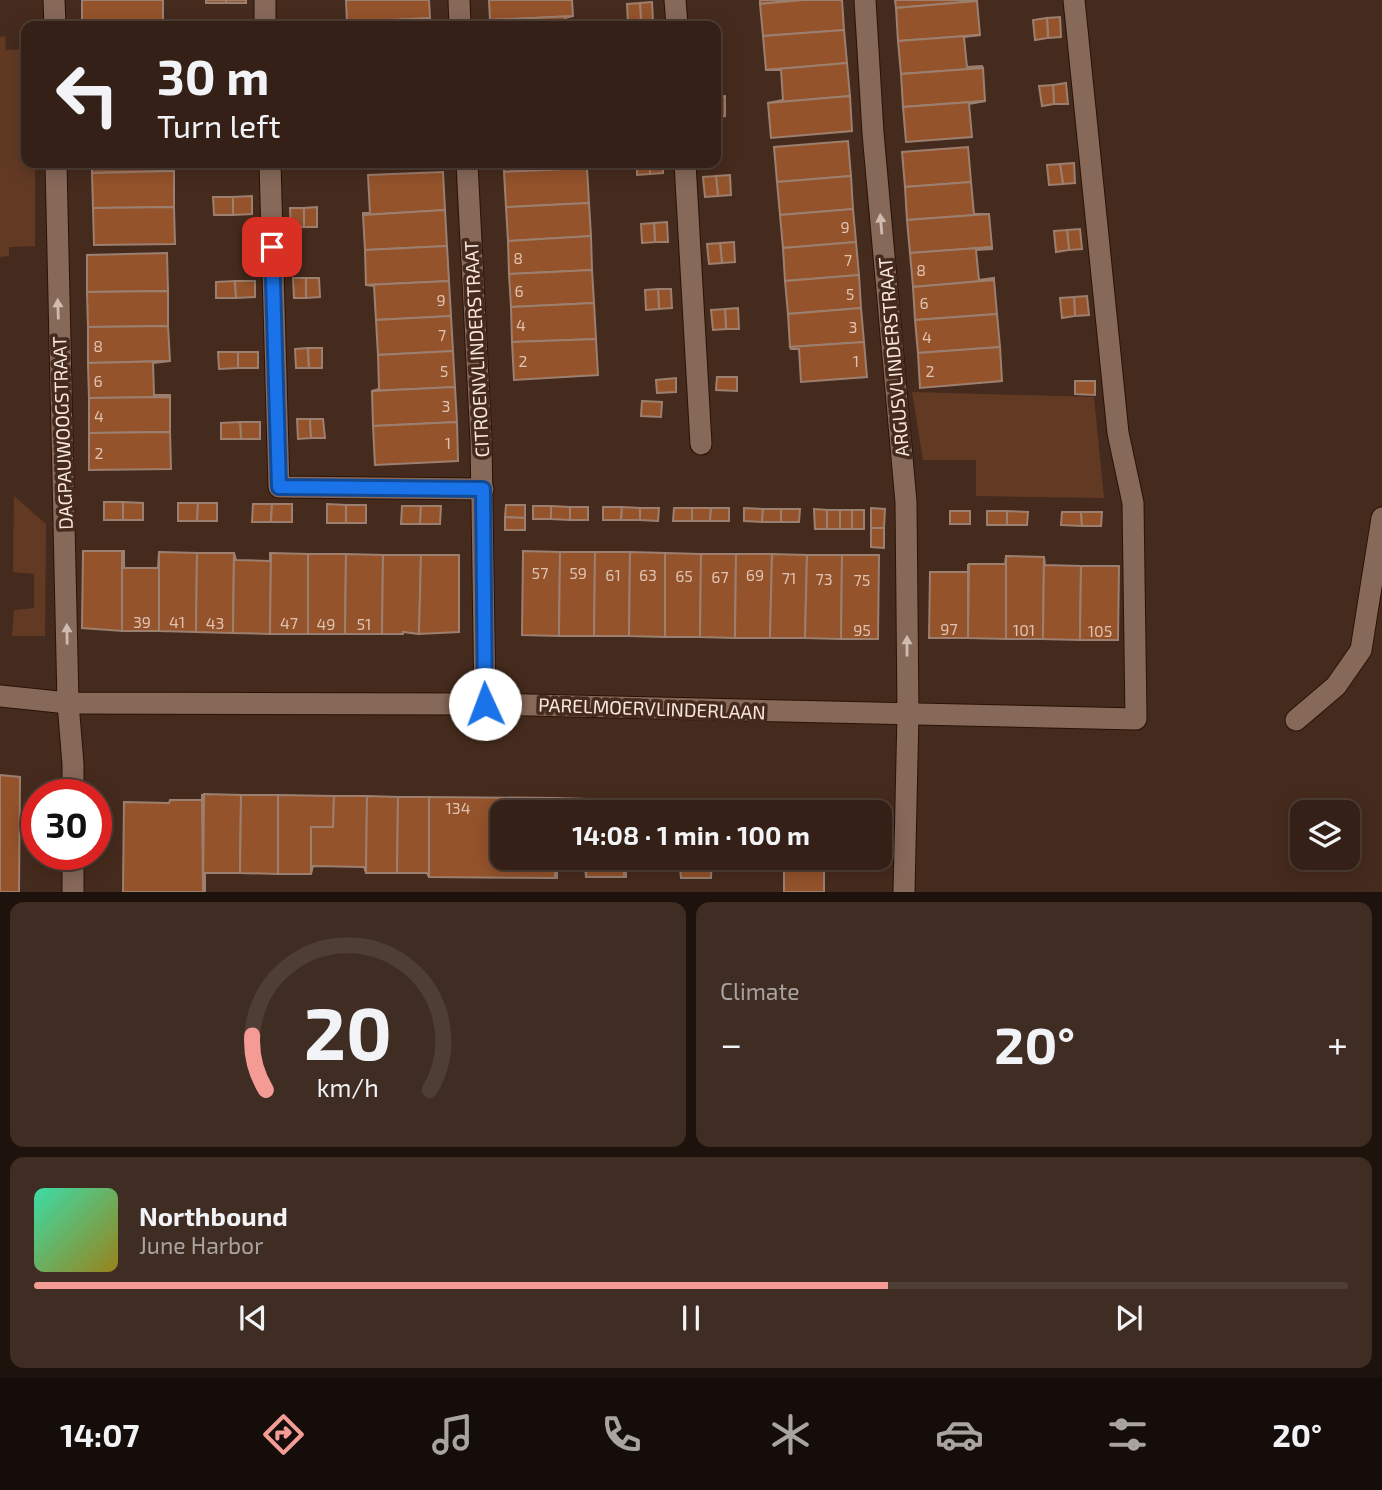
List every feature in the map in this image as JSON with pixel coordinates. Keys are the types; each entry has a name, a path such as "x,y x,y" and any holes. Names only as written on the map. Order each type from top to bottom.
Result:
{"street":[{"path":"54,0 55,21"},
{"path":"265,0 265,21"},
{"path":"459,0 460,21"},
{"path":"676,0 677,21"},
{"name":"ARGUSVLINDERSTRAAT","path":"865,0 873,133 906,502 908,714 904,891"},
{"name":"PARELMOERVLINDERLAAN","path":"0,696 68,703 485,704 1136,719 1133,503 1118,433 1074,0"},
{"name":"DAGPAUWOOGSTRAAT","path":"56,168 68,703 74,779"},
{"path":"270,168 279,487 483,489"},
{"name":"CITROENVLINDERSTRAAT","path":"467,168 483,489 485,704"},
{"path":"685,168 701,444"},
{"path":"1296,720 1335,686 1362,650 1382,518"},
{"path":"73,891 74,870"}],"shaded area":[{"path":"5,36 6,50 21,49 21,168 35,168 35,246 9,247 9,256 0,257 0,37"},
{"path":"912,392 1094,397 1104,498 976,496 976,460 923,460"},
{"path":"14,496 46,524 45,636 12,636 14,610 34,608 34,574 13,572"}],"building":[{"path":"82,0 163,0 163,21 82,21"},
{"path":"206,0 226,0 226,3 206,3"},
{"path":"226,0 246,0 246,3 226,3"},
{"path":"346,0 429,0 430,18 347,21"},
{"path":"489,0 572,0 573,16 490,20"},
{"path":"760,0 803,0 760,4"},
{"path":"842,0 844,30 763,36 760,4"},
{"path":"895,0 977,0 977,1 896,8"},
{"path":"977,1 980,35 898,41 896,8"},
{"path":"652,2 653,21 641,21 640,3"},
{"path":"640,3 641,21 628,21 627,4"},
{"path":"573,16 565,18 565,21 490,20"},
{"path":"1060,17 1061,37 1048,38 1047,18"},
{"path":"430,18 430,21 380,21"},
{"path":"1047,18 1048,38 1035,40 1033,20"},
{"path":"844,30 847,63 766,70 763,36"},
{"path":"980,35 964,37 967,67 983,68 901,74 898,41"},
{"path":"847,63 850,96 768,103 783,100 781,70 766,70"},
{"path":"983,68 985,101 903,107 901,74"},
{"path":"1066,83 1068,104 1054,104 1053,85"},
{"path":"1053,85 1054,104 1042,106 1039,86"},
{"path":"721,96 725,96 725,116 721,116"},
{"path":"850,96 852,131 771,138 768,103"},
{"path":"985,101 969,104 972,137 906,142 903,107"},
{"path":"848,141 851,176 777,182 774,147"},
{"path":"968,147 971,182 905,187 902,152"},
{"path":"1074,163 1075,183 1063,184 1060,164"},
{"path":"1060,164 1063,184 1049,185 1047,165"},
{"path":"92,168 174,169 174,171 92,173"},
{"path":"504,168 587,168 504,172"},
{"path":"587,168 589,203 506,207 504,172"},
{"path":"637,168 650,168 650,174 637,175"},
{"path":"650,168 663,168 663,173 650,174"},
{"path":"174,171 174,207 93,208 92,173"},
{"path":"443,172 445,210 363,215 370,213 368,175"},
{"path":"730,175 731,195 718,196 716,176"},
{"path":"716,176 718,196 705,197 703,177"},
{"path":"851,176 853,209 780,215 777,182"},
{"path":"971,182 974,214 989,214 907,220 905,187"},
{"path":"252,196 252,214 233,215 233,197"},
{"path":"213,197 233,197 233,215 214,215"},
{"path":"589,203 591,236 508,241 506,207"},
{"path":"174,207 175,244 94,245 93,208"},
{"path":"317,207 317,227 304,227 304,208"},
{"path":"290,208 304,208 304,227 291,227"},
{"path":"853,209 856,242 783,248 780,215"},
{"path":"445,210 447,246 365,250 363,215"},
{"path":"989,214 992,247 910,253 907,220"},
{"path":"667,222 668,242 655,242 654,223"},
{"path":"654,223 655,242 642,243 641,224"},
{"path":"1080,229 1082,249 1069,250 1067,230"},
{"path":"1067,230 1069,250 1056,252 1054,231"},
{"path":"591,236 592,270 509,274 508,241"},
{"path":"734,242 735,262 722,263 720,243"},
{"path":"856,242 859,275 785,281 783,248"},
{"path":"720,243 722,263 709,264 707,244"},
{"path":"447,246 449,281 366,285 365,250"},
{"path":"992,247 976,250 979,280 994,280 913,287 910,253"},
{"path":"167,253 168,291 87,292 87,255"},
{"path":"592,270 594,303 511,307 509,274"},
{"path":"859,275 861,308 788,314 785,281"},
{"path":"293,278 306,278 306,298 294,298"},
{"path":"306,278 319,278 320,297 306,298"},
{"path":"994,280 997,314 915,320 913,287"},
{"path":"235,281 236,298 216,298 216,282"},
{"path":"235,281 255,281 255,297 236,298"},
{"path":"449,281 451,316 376,320 374,286 366,285"},
{"path":"658,289 671,289 672,308 659,309"},
{"path":"658,289 659,309 646,310 645,290"},
{"path":"168,291 168,326 88,327 87,292"},
{"path":"1087,296 1089,315 1075,316 1074,297"},
{"path":"1074,297 1075,316 1062,318 1060,298"},
{"path":"594,303 596,339 512,342 511,307"},
{"path":"738,308 739,329 726,329 725,309"},
{"path":"861,308 864,342 790,347 788,314"},
{"path":"725,309 726,329 713,330 711,310"},
{"path":"997,314 1000,347 918,353 915,320"},
{"path":"451,316 453,351 378,355 376,320"},
{"path":"168,326 170,361 88,363 88,327"},
{"path":"596,339 598,375 514,380 512,342"},
{"path":"864,342 867,377 801,382 799,349 790,347"},
{"path":"1000,347 1002,381 920,388 918,353"},
{"path":"308,348 309,368 296,368 295,349"},
{"path":"308,348 322,348 322,368 309,368"},
{"path":"453,351 455,387 372,391 379,389 378,355"},
{"path":"218,352 238,352 238,368 219,369"},
{"path":"238,352 258,352 258,368 238,368"},
{"path":"170,361 153,363 154,395 170,397 89,398 88,363"},
{"path":"717,377 737,377 737,391 716,390"},
{"path":"676,378 676,392 657,393 656,380"},
{"path":"1075,381 1095,381 1095,395 1075,394"},
{"path":"455,387 457,422 373,426 372,391"},
{"path":"170,397 170,432 89,433 89,398"},
{"path":"642,401 662,402 661,417 641,416"},
{"path":"297,419 310,419 311,438 298,439"},
{"path":"310,419 323,419 325,438 311,438"},
{"path":"240,422 260,422 260,439 241,439"},
{"path":"240,422 241,439 221,439 221,423"},
{"path":"457,422 458,461 375,465 373,426"},
{"path":"170,432 171,469 89,470 89,433"},
{"path":"104,502 123,502 123,520 104,520"},
{"path":"123,502 143,503 143,520 123,520"},
{"path":"178,503 198,503 197,521 178,521"},
{"path":"198,503 217,503 217,521 197,521"},
{"path":"253,504 272,504 271,522 252,522"},
{"path":"272,504 292,504 292,522 271,522"},
{"path":"327,504 346,505 346,523 327,523"},
{"path":"346,505 366,505 366,523 346,523"},
{"path":"506,505 525,505 525,518 505,517"},
{"path":"402,506 421,506 420,524 401,524"},
{"path":"421,506 441,506 440,524 420,524"},
{"path":"533,506 551,506 551,519 533,519"},
{"path":"551,506 570,507 570,520 551,519"},
{"path":"570,507 588,507 588,520 570,520"},
{"path":"603,507 622,507 621,520 603,520"},
{"path":"622,507 640,508 640,520 621,520"},
{"path":"640,508 659,508 658,521 640,520"},
{"path":"674,508 692,508 692,521 673,521"},
{"path":"692,508 711,508 710,521 692,521"},
{"path":"711,508 729,508 729,521 710,521"},
{"path":"744,508 763,509 762,522 744,521"},
{"path":"871,508 885,509 884,528 871,528"},
{"path":"763,509 781,509 781,522 762,522"},
{"path":"781,509 800,509 799,522 781,522"},
{"path":"814,509 827,510 827,529 815,529"},
{"path":"827,510 840,510 840,529 827,529"},
{"path":"840,510 852,510 852,529 840,529"},
{"path":"852,510 864,510 864,529 852,529"},
{"path":"950,511 970,511 970,524 950,524"},
{"path":"987,511 1007,511 1007,525 987,525"},
{"path":"1007,511 1028,512 1027,525 1007,525"},
{"path":"1062,512 1081,512 1082,526 1061,525"},
{"path":"1081,512 1102,512 1101,526 1082,526"},
{"path":"505,517 525,518 525,530 505,530"},
{"path":"871,528 884,528 884,548 871,547"},
{"path":"83,551 122,551 122,631 82,628"},
{"path":"122,551 124,568 158,568 159,552 159,631 122,631"},
{"path":"523,551 560,552 559,636 522,635"},
{"path":"159,552 197,553 196,632 159,631"},
{"path":"560,552 595,552 594,636 559,636"},
{"path":"595,552 630,552 629,636 594,636"},
{"path":"630,552 665,553 665,637 629,636"},
{"path":"197,553 234,553 233,633 196,632"},
{"path":"234,553 236,560 270,561 271,553 270,634 233,633"},
{"path":"271,553 308,554 308,634 270,634"},
{"path":"665,553 701,554 700,637 665,637"},
{"path":"308,554 346,554 345,634 308,634"},
{"path":"346,554 383,555 382,634 345,634"},
{"path":"701,554 736,554 735,638 700,637"},
{"path":"736,554 772,554 770,638 735,638"},
{"path":"772,554 807,555 805,638 770,638"},
{"path":"383,555 421,555 419,634 382,634"},
{"path":"421,555 459,555 459,632 419,634"},
{"path":"807,555 842,555 841,639 805,638"},
{"path":"842,555 879,555 878,639 841,639"},
{"path":"1006,556 1006,639 968,638 969,564 1005,564"},
{"path":"1006,556 1044,557 1043,639 1006,639"},
{"path":"1044,557 1045,565 1081,566 1080,640 1043,639"},
{"path":"1081,566 1119,566 1118,640 1080,640"},
{"path":"930,572 968,572 968,638 929,638"},
{"path":"0,775 20,777 19,892 0,892"},
{"path":"202,794 203,892 123,892 124,802 169,803 170,800 202,800"},
{"path":"204,794 241,795 240,873 205,873 203,892"},
{"path":"241,795 278,795 278,874 240,873"},
{"path":"278,795 334,796 333,827 311,827 311,874 278,874"},
{"path":"334,796 367,796 366,873 364,867 313,866 311,874 311,827 333,827"},
{"path":"367,796 398,797 397,873 366,873"},
{"path":"398,797 429,797 429,877 427,873 397,873"},
{"path":"429,797 556,798 490,800 490,870 555,870 555,878 429,877"},
{"path":"556,798 588,799 588,800"},
{"path":"588,799 625,799 625,800"},
{"path":"625,799 658,799 658,800"},
{"path":"586,870 624,870 624,877 586,877"},
{"path":"680,870 711,870 711,878 681,878"},
{"path":"784,870 824,870 824,892 784,892"}],"route":[{"path":"272,247 279,487 483,489 485,704"}]}
